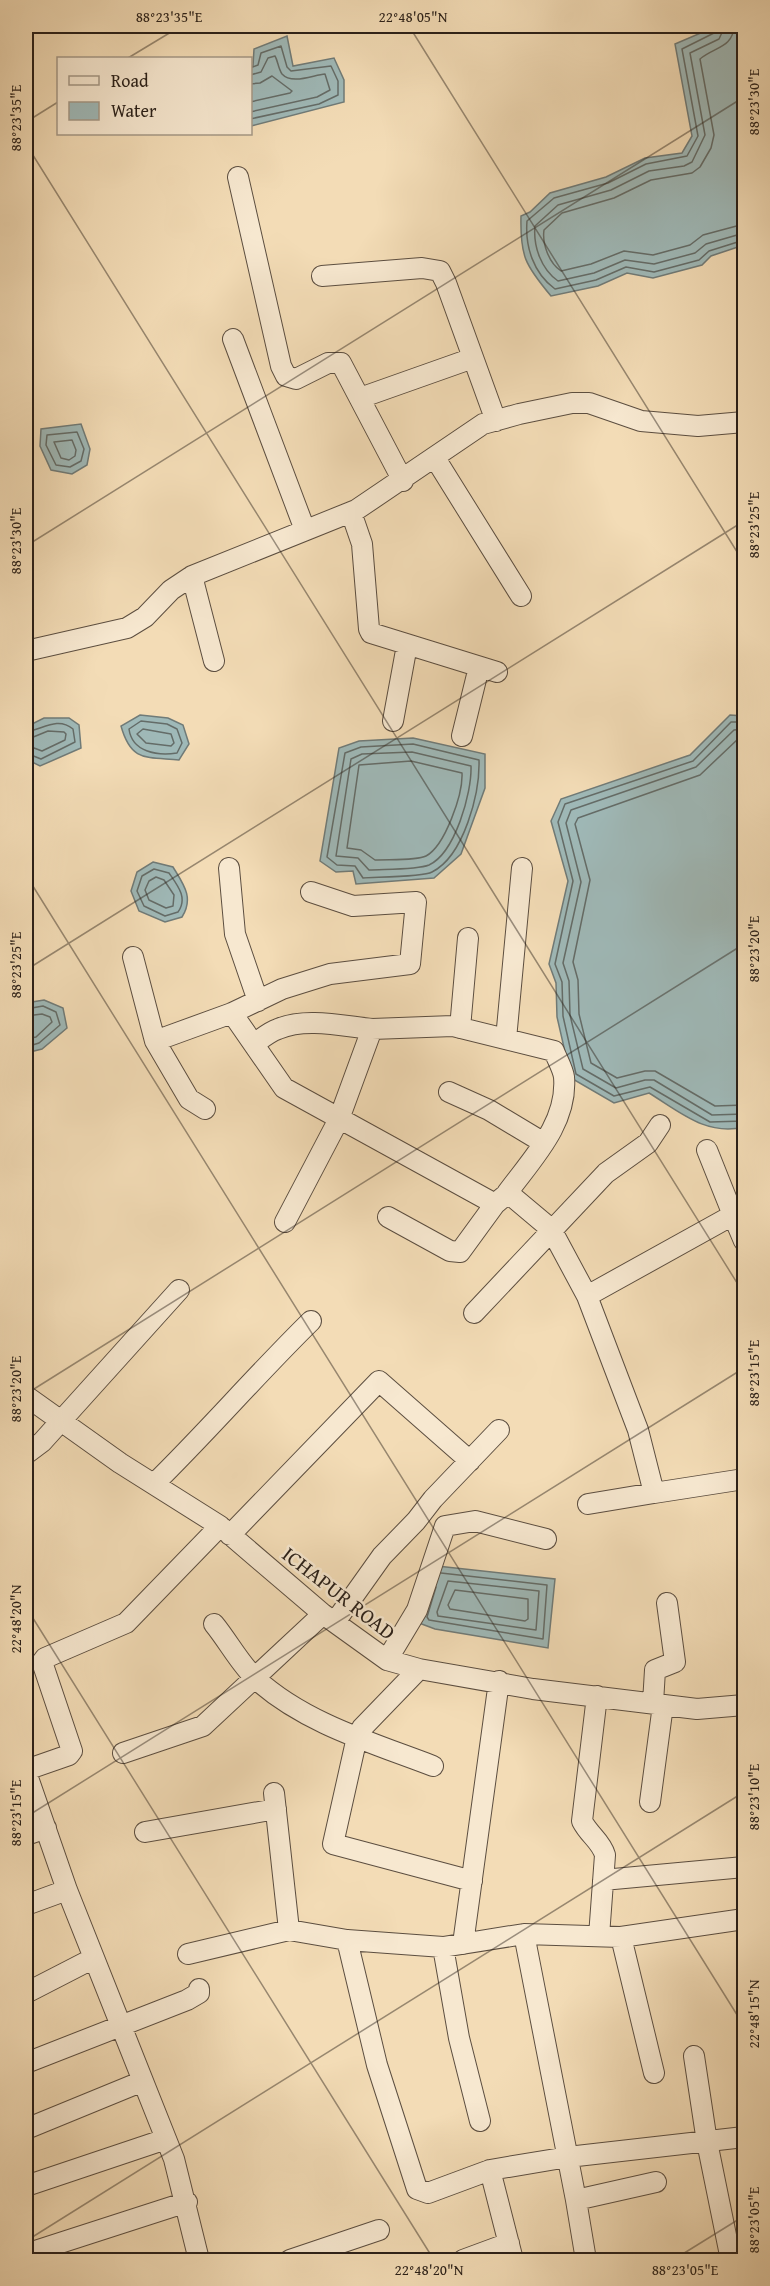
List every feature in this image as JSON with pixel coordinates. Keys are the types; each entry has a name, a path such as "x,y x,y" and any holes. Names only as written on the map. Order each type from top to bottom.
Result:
{"street":[{"path":"238,177 281,366 286,376 296,379 328,363 341,363 403,481"},
{"path":"322,276 435,268 440,271 447,283 496,421"},
{"path":"234,339 305,530"},
{"path":"360,398 473,358"},
{"path":"26,651 127,628 145,617 171,591 192,576 351,512 403,481 483,424 572,403 589,403 641,421 698,426 744,422"},
{"path":"435,458 521,596"},
{"path":"351,512 362,544 369,629 381,638 488,669 462,736"},
{"path":"192,576 214,661"},
{"path":"393,721 407,645"},
{"path":"229,868 236,934 258,1001"},
{"path":"506,1039 522,868"},
{"path":"155,1041 232,1013 282,989 330,974 410,964 416,902 353,906 311,892"},
{"path":"460,1028 468,938"},
{"path":"133,957 155,1041 189,1099 205,1109"},
{"path":"232,1013 284,1088 339,1119 501,1199 552,1229 587,1296 638,1430 654,1493"},
{"path":"254,1044 276,1029 290,1025 313,1024 372,1029 428,1025 460,1028 554,1051 564,1076 559,1115 544,1143 465,1248 454,1253 388,1217"},
{"path":"285,1222 339,1119 372,1029"},
{"path":"449,1092 489,1110 544,1143"},
{"path":"474,1313 606,1173 648,1143 660,1125"},
{"path":"707,1150 744,1241"},
{"path":"587,1296 733,1215"},
{"path":"26,1454 42,1442 179,1290"},
{"path":"154,1484 215,1423 259,1371 311,1321"},
{"path":"200,2260 187,2202 166,2139 67,1890 26,1771 69,1755 72,1751 42,1662 45,1658 126,1623 379,1382 470,1461"},
{"name":"ICHAPUR ROAD","path":"26,1396 225,1531 329,1618 387,1660 419,1669 697,1709 744,1705"},
{"path":"123,1753 203,1726 255,1678 329,1618 382,1556 499,1430"},
{"path":"588,1504 744,1480"},
{"path":"387,1660 417,1610 445,1526 475,1521 546,1539"},
{"path":"650,1802 658,1704 656,1670 675,1662 667,1602"},
{"path":"214,1624 255,1678 291,1706 357,1737 433,1766"},
{"path":"419,1669 362,1728 357,1737 333,1844 472,1881"},
{"path":"464,1944 499,1681"},
{"path":"597,1696 582,1821 588,1833 602,1844 605,1855 599,1936"},
{"path":"145,1832 275,1801 289,1930"},
{"path":"26,1835 46,1828"},
{"path":"603,1880 744,1868"},
{"path":"26,1905 67,1890"},
{"path":"188,1954 289,1930 347,1940 442,1947 524,1934 621,1937 744,1919"},
{"path":"524,1934 586,2260"},
{"path":"621,1937 654,2073"},
{"path":"347,1940 377,2065 417,2189 428,2193 490,2170 567,2157 744,2137"},
{"path":"442,1947 459,2038 480,2121"},
{"path":"26,1993 94,1958"},
{"path":"26,2062 187,2000 199,1993 199,1989"},
{"path":"694,2056 707,2142 731,2260"},
{"path":"26,2129 143,2081"},
{"path":"26,2186 166,2139"},
{"path":"463,2260 511,2252 490,2170"},
{"path":"576,2200 656,2182"},
{"path":"26,2254 187,2202"},
{"path":"290,2260 379,2230"}],"water":[{"path":"717,26 744,26 744,245 711,256 702,265 653,278 627,273 598,286 551,296 530,268 523,251 521,216 530,212 550,193 606,177 645,158 682,153 692,136 675,44"},
{"path":"287,36 293,66 334,58 344,80 344,102 252,126 254,49"},
{"path":"81,424 90,449 87,465 72,474 51,470 40,446 41,429"},
{"path":"140,715 168,718 183,725 189,744 179,760 149,757 135,752 125,738 121,726"},
{"path":"730,715 744,716 744,1127 730,1129 717,1128 694,1121 649,1093 614,1103 571,1078 557,1017 556,983 549,964 568,881 551,821 561,799 690,755"},
{"path":"44,718 69,718 79,725 81,748 40,766 28,760 26,727"},
{"path":"413,738 485,754 485,788 461,854 434,878 356,884 353,871 336,872 320,861 339,748 359,741"},
{"path":"153,862 173,867 181,880 187,898 186,910 182,917 165,922 139,911 131,891 137,872"},
{"path":"44,1000 63,1008 67,1028 42,1049 26,1053 26,1003"},
{"path":"437,1566 555,1579 548,1648 435,1629 419,1623"}]}
